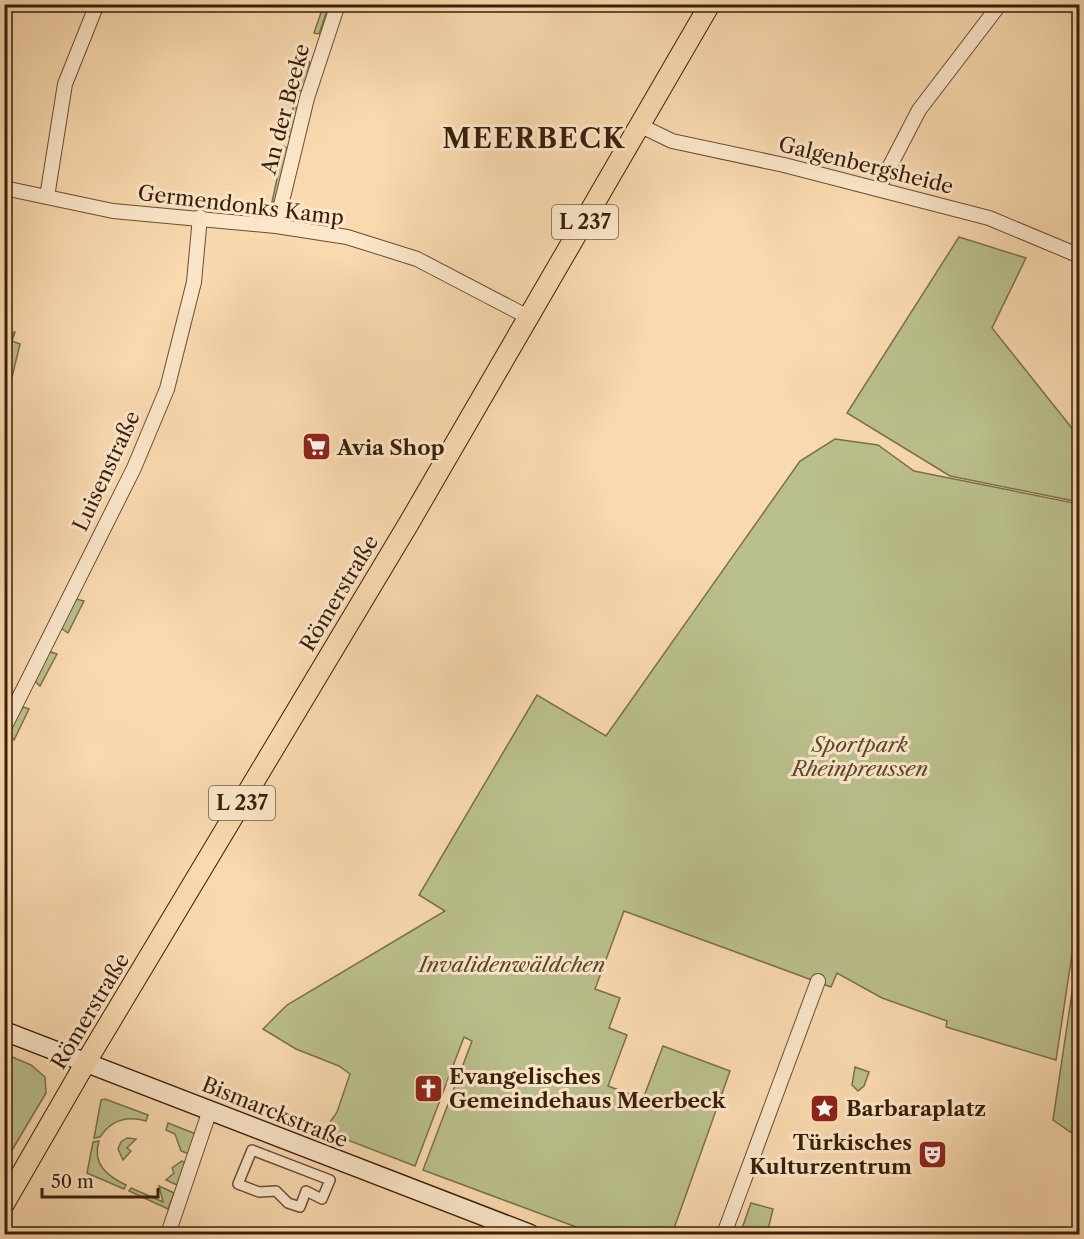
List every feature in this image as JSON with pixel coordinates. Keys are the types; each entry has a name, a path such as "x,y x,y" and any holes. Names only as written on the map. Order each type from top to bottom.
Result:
{"main road":[{"name":"Römerstraße","path":"4,1204 86,1062 530,318 710,4"},
{"name":"Bismarckstraße","path":"4,1031 530,1234"}],"street":[{"path":"47,197 65,84 97,4"},
{"name":"An der Beeke","path":"276,225 307,98 338,4"},
{"path":"878,189 919,110 1000,4"},
{"name":"Galgenbergsheide","path":"639,125 672,141 784,165 989,218 1080,256"},
{"name":"Germendonks Kamp","path":"4,188 113,211 276,225 347,237 417,259 530,318"},
{"name":"Luisenstraße","path":"4,728 134,468 167,389 194,282 200,217"},
{"path":"724,1234 818,981"},
{"path":"168,1234 210,1110"},
{"path":"252,1150 330,1180 322,1199 306,1191 300,1207 288,1203 276,1191 259,1192 238,1184 252,1150"}],"green space":[{"path":"324,4 329,5 319,34 314,33"},
{"path":"307,59 310,63 303,92 297,89"},
{"path":"294,105 298,109 292,136 285,137"},
{"path":"284,146 289,150 278,202 272,202"},
{"path":"959,237 1026,258 992,328 1079,437 1079,502 950,476 847,413"},
{"path":"12,341 20,344 6,402 5,374"},
{"name":"Sportpark Rheinpreussen","path":"835,439 878,445 914,471 1079,504 1079,908 1056,1060 946,1027 947,1021 882,998 837,973 831,987 624,911 595,989 620,998 609,1028 627,1035 608,1086 643,1099 663,1046 730,1071 672,1234 595,1234 423,1170 472,1041 464,1037 415,1166 324,1131 337,1112 350,1074 339,1066 296,1049 263,1029 287,1005 445,911 419,895 537,695 606,736 800,461"},
{"path":"76,599 84,601 68,633 61,628"},
{"path":"48,653 57,654 40,686 34,680"},
{"path":"23,707 29,709 14,740 7,733"},
{"path":"1079,946 1079,1138 1053,1120"},
{"path":"5,1054 31,1065 45,1077 46,1093 5,1162"},
{"path":"855,1067 869,1072 864,1086 858,1091 852,1085"},
{"path":"105,1099 148,1115 146,1121 120,1120 109,1126 100,1137 94,1138 101,1100"},
{"path":"168,1123 196,1134 189,1154 181,1151 175,1134 166,1130"},
{"path":"127,1138 136,1139 127,1148 131,1151 123,1160 118,1149 121,1142"},
{"path":"99,1141 97,1149 99,1163 113,1178 126,1185 124,1189 87,1173 93,1142"},
{"path":"182,1161 185,1163 177,1185 166,1180 174,1173 172,1168"},
{"path":"159,1186 174,1193 168,1209 129,1191 131,1188 163,1202"},
{"path":"751,1203 773,1209 767,1234 740,1234"}],"place":[{"name":"Avia Shop","path":"316,447"},
{"name":"Evangelisches Gemeindehaus Meerbeck","path":"428,1088"},
{"name":"Barbaraplatz","path":"825,1108"},
{"name":"Türkisches Kulturzentrum","path":"933,1154"}],"district":[{"name":"MEERBECK","path":"534,138"}],"park label":[{"name":"Invalidenwäldchen","path":"512,964"}]}
